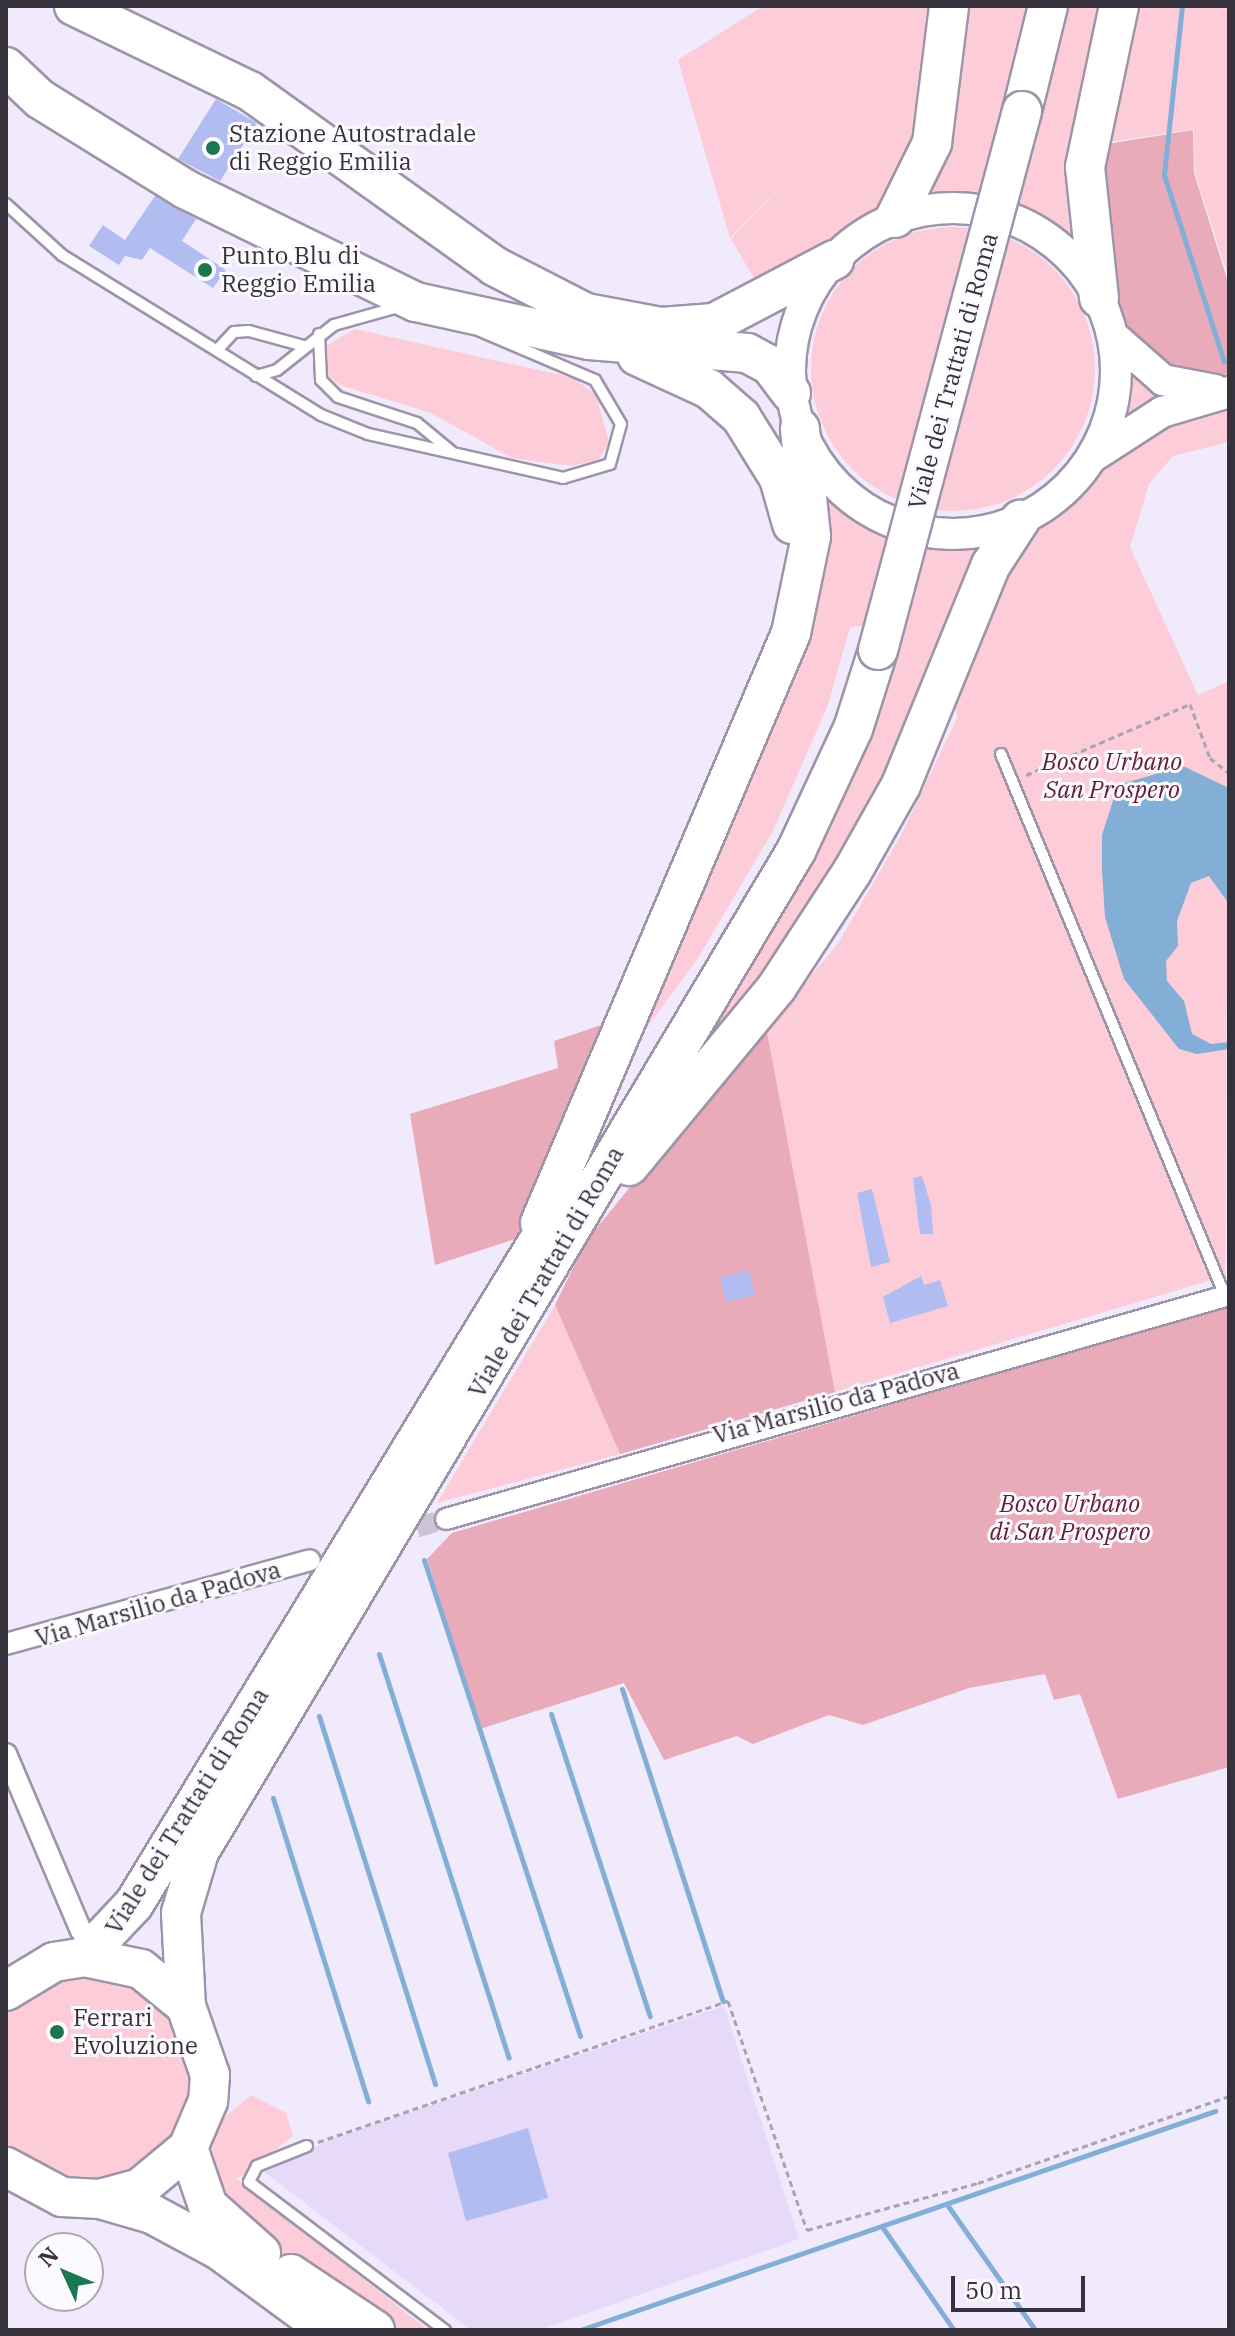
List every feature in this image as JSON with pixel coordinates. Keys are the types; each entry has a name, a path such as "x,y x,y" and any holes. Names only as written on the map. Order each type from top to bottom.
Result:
{"highway":[{"path":"74,6 250,91 494,266 586,313 661,327 714,323 834,260"},
{"path":"895,218 932,143 949,6"},
{"name":"Viale dei Trattati di Roma","path":"1012,109 1027,6"},
{"name":"Viale dei Trattati di Roma","path":"188,2148 208,2101 210,2075 186,2006 181,1913 199,1852 787,825 822,753 868,648 1012,109 1048,6"},
{"path":"1099,298 1085,167 1119,6"},
{"path":"6,67 40,99 185,189 433,307 589,340 747,353 770,365 796,411 811,536 805,588 536,1266"},
{"path":"589,340 709,389 748,426 779,478 793,526 791,587 740,755"},
{"path":"536,1266 777,987 852,872 901,785 991,565 1020,520"},
{"name":"Viale dei Trattati di Roma","path":"82,1944 134,1904 536,1266"},
{"path":"12,1982 82,1944 141,1969 186,2006"},
{"path":"100,2199 140,2188 188,2148 208,2206 345,2330"},
{"path":"6,2167 43,2191 100,2199 187,2233 328,2330"},
{"path":"187,2233 302,2330"},
{"path":"275,2265 375,2330"}],"street":[{"name":"Viale dei Trattati di Roma","path":"946,208 1013,219 1057,245 1099,298 1113,336 1114,398 1092,457 1068,487 1020,520 955,535 890,522 835,485 796,411 797,322 834,260 895,218 946,208"},
{"path":"1113,336 1163,380 1229,392"},
{"path":"1092,457 1162,412 1229,392"},
{"name":"Via Marsilio da Padova","path":"446,1519 1227,1296"},
{"name":"Via Marsilio da Padova","path":"6,1644 310,1560"},
{"path":"6,1754 82,1944"}],"lane":[{"path":"6,204 62,255 219,348 256,376 368,434 563,478 589,475 610,464 621,424 595,380 493,340 433,307 319,334 277,370 256,376"},
{"path":"219,348 234,332 249,331 304,346"},
{"path":"319,334 321,380 338,397 417,423 453,453"},
{"path":"1001,754 1227,1296"},
{"path":"307,2146 257,2166 249,2182 445,2330"}],"path":[{"path":"1013,780 1190,704 1210,758 1229,773"},
{"path":"307,2146 728,2001 807,2230 978,2183 1229,2096"}],"shaded area":[{"path":"724,2006 799,2239 539,2330 471,2330 263,2171 334,2138"}],"green space":[{"path":"763,6 1182,6 1181,23 1183,6 1229,6 1229,279 1195,173 1194,129 1101,143 1084,263 1015,214 981,204 928,204 876,221 765,297 731,239 790,176 730,238 678,60"},
{"path":"1193,130 1194,173 1229,285 1227,379 1176,375 1133,340 1114,291 1101,145"},
{"path":"953,227 994,233 1020,244 1043,259 1063,279 1078,302 1089,328 1095,369 1089,410 1078,436 1063,459 1043,479 1020,494 994,505 953,511 912,505 886,494 863,479 843,459 828,436 817,410 811,369 817,328 828,302 843,279 863,259 886,244 912,233"},
{"path":"355,329 574,378 596,395 609,442 599,459 572,466 512,458 431,413 340,385 326,374 322,348"},
{"path":"1133,367 1172,391 1122,426 1132,384"},
{"name":"Bosco Urbano San Prospero","path":"1229,406 1229,442 1173,456 1149,484 1130,547 1198,695 1229,681 1225,1276 835,1392 766,1031 839,942 901,835 958,716 951,701 990,595 1033,529 1069,504 1128,436"},
{"path":"825,496 898,542 945,550 984,547 886,779 769,975 694,1057 811,840 874,625 850,627 828,705 773,831 698,958 638,1040"},
{"path":"613,1021 515,1239 435,1265 410,1114 558,1068 554,1041"},
{"path":"765,1022 835,1392 620,1454 555,1305 586,1241"},
{"path":"555,1305 620,1454 437,1503"},
{"name":"Bosco Urbano di San Prospero","path":"1229,1306 1229,1767 1118,1799 1080,1694 1054,1700 1045,1674 969,1688 863,1725 829,1715 753,1744 737,1736 664,1760 624,1683 480,1729 427,1559 452,1533"},
{"path":"76,1974 136,1984 168,2010 192,2065 189,2106 170,2143 139,2170 100,2182 59,2179 6,2143 6,2013 37,1986"},
{"path":"251,2095 286,2113 293,2136 237,2179 428,2330 386,2330 230,2214 207,2152 220,2121"}],"water":[{"path":"1183,766 1229,788 1229,904 1209,876 1191,883 1177,921 1178,946 1166,961 1167,981 1184,1001 1192,1034 1211,1044 1229,1042 1229,1049 1197,1054 1179,1049 1124,979 1105,917 1102,870 1102,835 1118,785"}],"building":[{"path":"216,99 257,123 220,181 178,159"},
{"path":"155,196 196,219 182,241 226,270 213,288 150,248 142,260 125,256 119,265 89,246 103,225 125,240"},
{"path":"922,1176 931,1205 933,1234 920,1234 913,1178"},
{"path":"872,1189 890,1262 871,1267 857,1193"},
{"path":"749,1270 755,1295 726,1302 720,1278"},
{"path":"921,1276 924,1285 940,1280 948,1306 890,1323 883,1297"},
{"path":"528,2128 548,2198 466,2221 448,2153"}],"waterway":[{"path":"1182,6 1164,175 1224,362"},
{"path":"424,1560 580,2036"},
{"path":"379,1654 509,2058"},
{"path":"622,1689 723,2001"},
{"path":"551,1714 650,2016"},
{"path":"319,1716 435,2084"},
{"path":"273,1798 368,2102"},
{"path":"580,2330 1215,2111"},
{"path":"948,2206 1035,2330"},
{"path":"883,2228 954,2330"}],"tunnel":[{"path":"388,1536 446,1519"}],"place":[{"name":"Stazione Autostradale di Reggio Emilia","path":"213,148"},
{"name":"Punto Blu di Reggio Emilia","path":"205,270"},
{"name":"Ferrari Evoluzione","path":"57,2032"}]}
